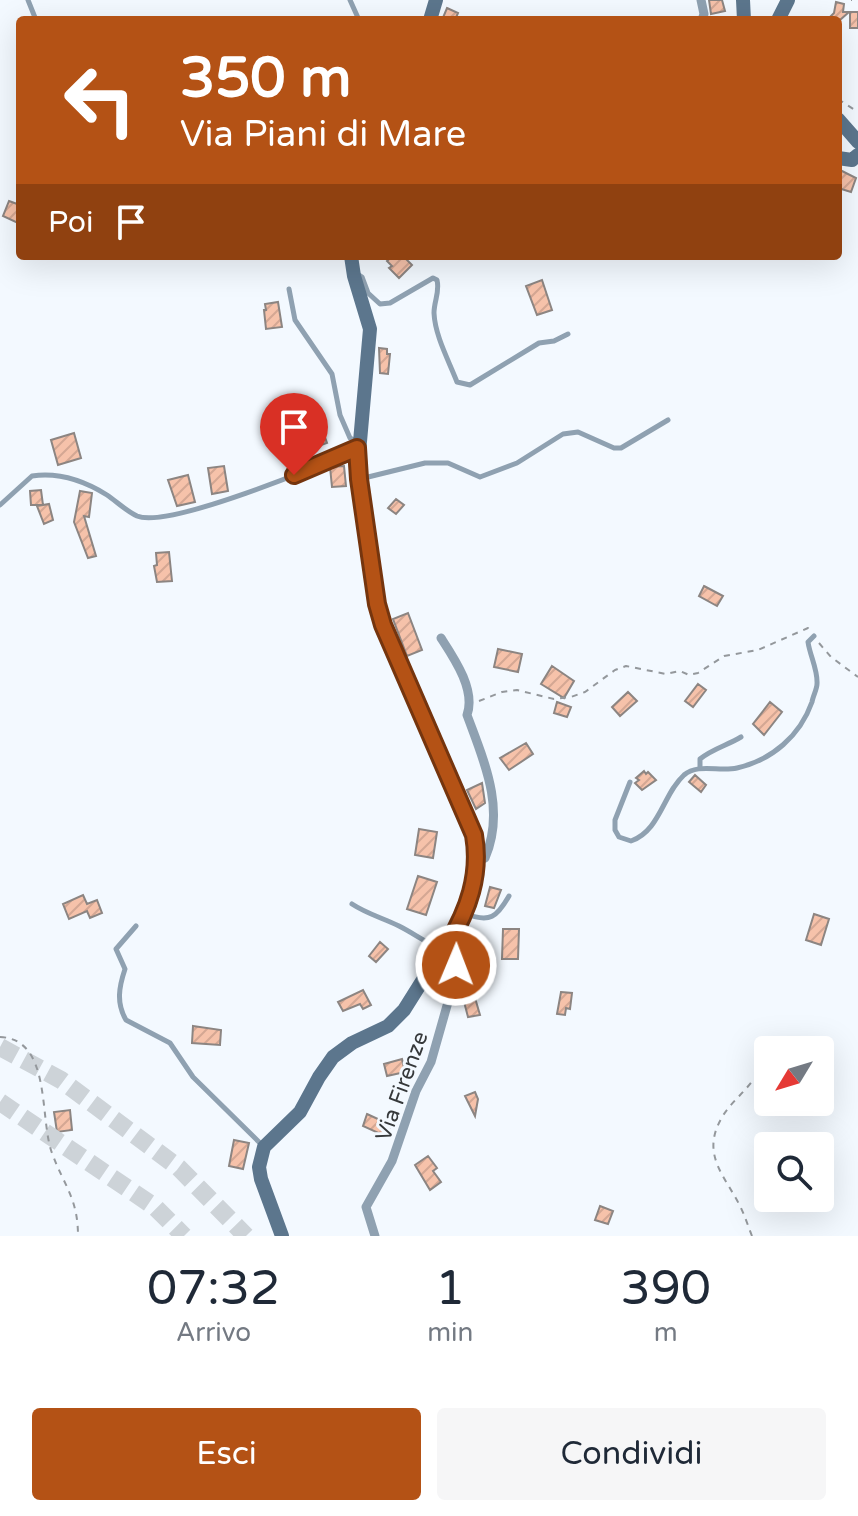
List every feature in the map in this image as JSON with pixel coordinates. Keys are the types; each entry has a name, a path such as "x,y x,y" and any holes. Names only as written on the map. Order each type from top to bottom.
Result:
{"main road":[{"path":"842,124 858,142"},
{"path":"282,1236 261,1179 260,1156 264,1147 300,1112 333,1057 396,1019 446,947 465,913 477,861 471,823 383,625 377,604 359,479 358,445 370,329 352,260"}],"street":[{"path":"441,638 457,664 471,705 467,715 488,771 494,805 488,851 485,858 477,861"},
{"name":"Via Firenze","path":"375,1236 366,1207 392,1161 416,1091 431,1062 454,981 456,965 446,947"}],"lane":[{"path":"354,276 362,277 368,293 380,304 390,303 433,278 437,280 439,288 434,313 439,337 457,382 463,385 470,385 539,343 554,341 568,334"},
{"path":"0,505 32,476 49,475 74,478 85,483 139,517 175,515 271,484 358,445 350,438 340,415 332,374 295,320 289,289"},
{"path":"359,479 425,463 448,463 480,477 517,463 563,434 578,432 614,448 621,448 668,420"},
{"path":"700,767 709,771 737,768 771,754 794,736 808,713 817,684 808,642 814,636"},
{"path":"700,767 700,759 707,753 724,748 741,737"},
{"path":"630,782 615,825 619,837 631,841 645,832 684,775 700,767"},
{"path":"465,913 480,919 491,917 509,896"},
{"path":"352,904 368,915 401,927 418,939 446,947"},
{"path":"136,926 116,949 125,969 118,989 125,1018 170,1043 193,1077 264,1147"}],"path":[{"path":"471,705 484,698 517,690 554,699 571,697 585,692 621,667 666,674 680,671 689,675 698,673 724,656 758,650 808,628 831,657 858,677"},
{"path":"0,1037 14,1039 24,1045 38,1074 50,1147 77,1208 78,1236"},
{"path":"752,1236 740,1206 721,1173 713,1152 713,1137 728,1109 753,1080"}],"building":[{"path":"709,0 722,0 725,11 711,14"},
{"path":"836,2 844,4 843,12 849,12 842,18 831,16"},
{"path":"447,8 458,13 457,16 444,16"},
{"path":"850,12 858,12 858,28 850,28"},
{"path":"842,171 856,178 851,192 842,189"},
{"path":"9,201 16,204 16,222 3,216"},
{"path":"407,260 412,265 399,278 389,268 392,266 387,261"},
{"path":"542,280 552,310 537,315 526,286"},
{"path":"278,302 282,327 266,329 265,304"},
{"path":"379,348 387,349 387,354 390,354 388,374 380,373"},
{"path":"321,426 327,443 313,448 307,430"},
{"path":"74,433 81,458 58,465 51,440"},
{"path":"224,466 228,491 212,494 208,468"},
{"path":"344,466 346,486 332,487 330,467"},
{"path":"188,475 195,502 177,506 168,480"},
{"path":"41,490 43,505 31,505 30,491"},
{"path":"80,491 92,493 89,517 84,516 96,556 88,558 74,522"},
{"path":"396,499 404,505 396,514 388,508"},
{"path":"49,504 53,520 44,524 37,506"},
{"path":"169,552 172,581 157,582 154,566 157,565 156,553"},
{"path":"704,586 723,596 717,606 699,596"},
{"path":"408,613 422,650 407,656 393,619"},
{"path":"498,649 522,654 518,672 494,667"},
{"path":"552,666 574,681 564,698 541,684"},
{"path":"698,684 706,690 693,707 685,701"},
{"path":"628,692 637,701 620,716 612,707"},
{"path":"557,702 571,707 567,717 554,713"},
{"path":"770,702 782,712 764,735 753,724"},
{"path":"526,743 533,754 509,770 500,758"},
{"path":"644,771 656,780 642,790 635,783"},
{"path":"695,775 706,785 701,792 689,782"},
{"path":"482,783 485,803 476,809 467,790"},
{"path":"419,829 437,832 433,858 415,855"},
{"path":"418,876 437,882 426,915 407,909"},
{"path":"490,887 501,890 494,908 485,906"},
{"path":"83,895 87,904 97,900 102,913 90,918 87,911 69,919 63,904"},
{"path":"814,914 829,919 821,945 806,940"},
{"path":"503,929 519,929 518,959 502,959"},
{"path":"380,942 388,949 376,962 369,956"},
{"path":"446,962 448,966 446,982 437,977"},
{"path":"363,990 371,1005 363,1009 360,1004 343,1011 338,1002"},
{"path":"473,991 480,1015 468,1017 462,994"},
{"path":"561,992 572,993 570,1009 566,1008 565,1015 557,1014"},
{"path":"193,1026 221,1030 220,1045 192,1043"},
{"path":"402,1059 405,1072 387,1076 384,1064"},
{"path":"475,1092 478,1099 475,1116 465,1096"},
{"path":"70,1110 72,1130 57,1132 54,1112"},
{"path":"367,1114 391,1125 387,1137 363,1126"},
{"path":"234,1140 249,1143 243,1169 229,1166"},
{"path":"428,1156 437,1168 433,1171 441,1182 430,1190 415,1165"},
{"path":"600,1206 613,1211 608,1224 595,1220"}],"tunnel":[{"path":"0,1047 61,1080 179,1168 246,1236"},
{"path":"0,1102 155,1207 184,1236"}],"route":[{"path":"294,475 357,448 377,604 383,625 471,823 477,850 471,895 448,944 456,965"}]}
